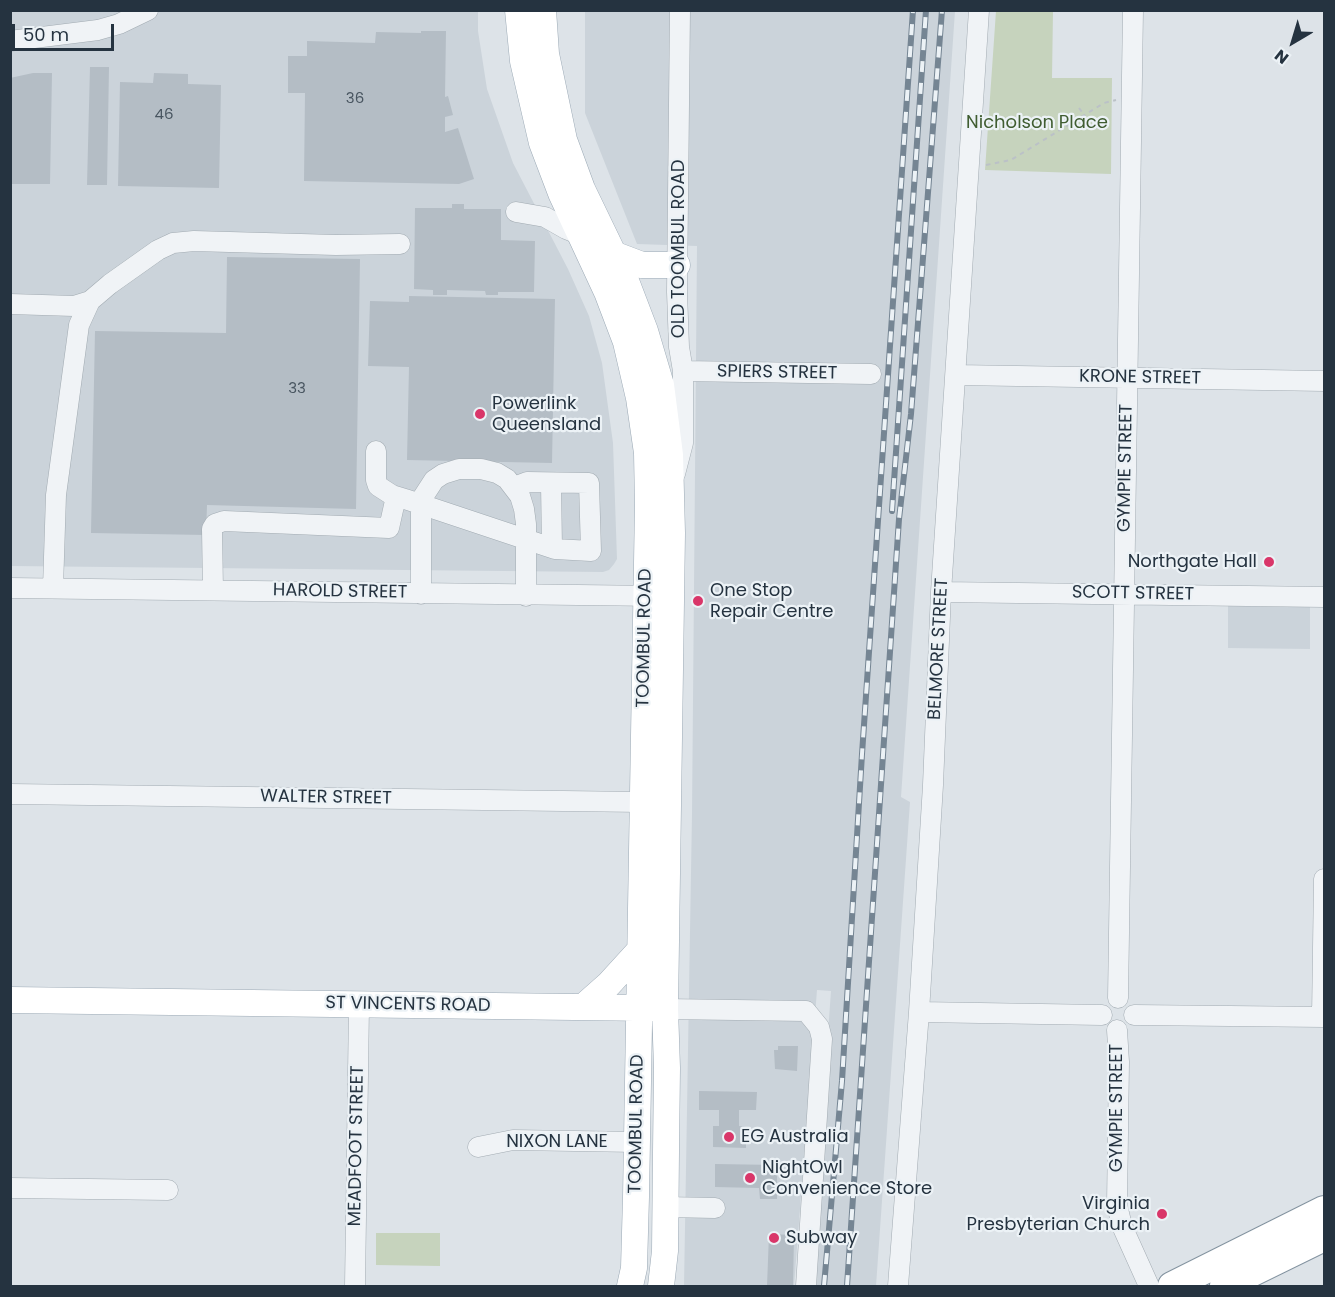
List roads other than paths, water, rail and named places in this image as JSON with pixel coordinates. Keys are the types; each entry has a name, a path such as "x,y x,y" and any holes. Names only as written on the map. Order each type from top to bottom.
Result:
{"highway":[{"path":"1172,1287 1324,1210"},
{"path":"1224,1287 1324,1237"}],"main road":[{"name":"TOOMBUL ROAD","path":"518,10 523,61 542,143 561,193 618,318 626,342 639,398 648,478 658,596 667,1068 665,1251 661,1287"},
{"name":"TOOMBUL ROAD","path":"543,10 550,83 564,140 582,189 635,302 654,357 661,385 670,455 672,485 658,596 642,802 634,1268 630,1287"},
{"path":"613,254 642,265 677,265"},
{"path":"583,1007 609,984 640,950"},
{"name":"ST VINCENTS ROAD","path":"10,1000 665,1009"}],"street":[{"path":"10,41 98,30 119,24 148,10"},
{"name":"OLD TOOMBUL ROAD","path":"672,485 683,443 683,371 679,347 677,265 680,10"},
{"name":"BELMORE STREET","path":"898,1287 919,1012 933,784 941,592 979,10"},
{"name":"GYMPIE STREET","path":"1118,998 1133,10"},
{"path":"545,217 561,193"},
{"path":"516,212 545,217 581,235"},
{"path":"10,304 74,306 90,301 158,250 173,243 194,241 325,245 400,244"},
{"path":"10,295 83,298 90,301"},
{"path":"52,588 56,495 79,325 90,301"},
{"name":"SPIERS STREET","path":"683,371 871,374"},
{"name":"KRONE STREET","path":"956,375 1324,381"},
{"path":"376,451 378,486 392,495 552,548 591,550 589,483 526,483 514,488"},
{"path":"213,590 213,529 215,524 224,521 389,528 395,501 413,502 423,497 434,480 443,474 459,469 489,469 507,479 520,496 524,509 526,596"},
{"path":"551,483 552,548"},
{"path":"413,502 421,594"},
{"name":"HAROLD STREET","path":"10,588 658,596"},
{"name":"SCOTT STREET","path":"941,592 1324,597"},
{"name":"WALTER STREET","path":"10,794 642,802"},
{"path":"1134,1015 1323,1017 1324,879"},
{"path":"1118,998 1128,1001 1134,1015 1130,1024 1122,1030 1105,1024 1102,1015 1104,1005 1118,998"},
{"name":"MEADFOOT STREET","path":"355,1287 359,1005"},
{"name":"ST VINCENTS ROAD","path":"665,1009 806,1011 819,1027 822,1039 806,1287"},
{"path":"919,1012 1102,1015"},
{"name":"GYMPIE STREET","path":"1117,1030 1119,1062 1117,1205 1122,1226 1149,1287"},
{"name":"NIXON LANE","path":"478,1147 513,1140 637,1142"},
{"path":"10,1188 168,1190"},
{"path":"665,1207 714,1208 706,1219"}],"railway":[{"path":"824,1286 842,1081 913,10"},
{"path":"892,511 926,10"},
{"path":"847,1286 899,519 911,414 942,10"}],"place":[{"name":"Powerlink Queensland","path":"480,414"},
{"name":"Northgate Hall","path":"1269,562"},
{"name":"One Stop Repair Centre","path":"698,601"},
{"name":"EG Australia","path":"729,1137"},
{"name":"NightOwl Convenience Store","path":"750,1178"},
{"name":"Virginia Presbyterian Church","path":"1162,1214"},
{"name":"Subway","path":"774,1238"}],"park label":[{"name":"Nicholson Place","path":"1037,123"}]}
